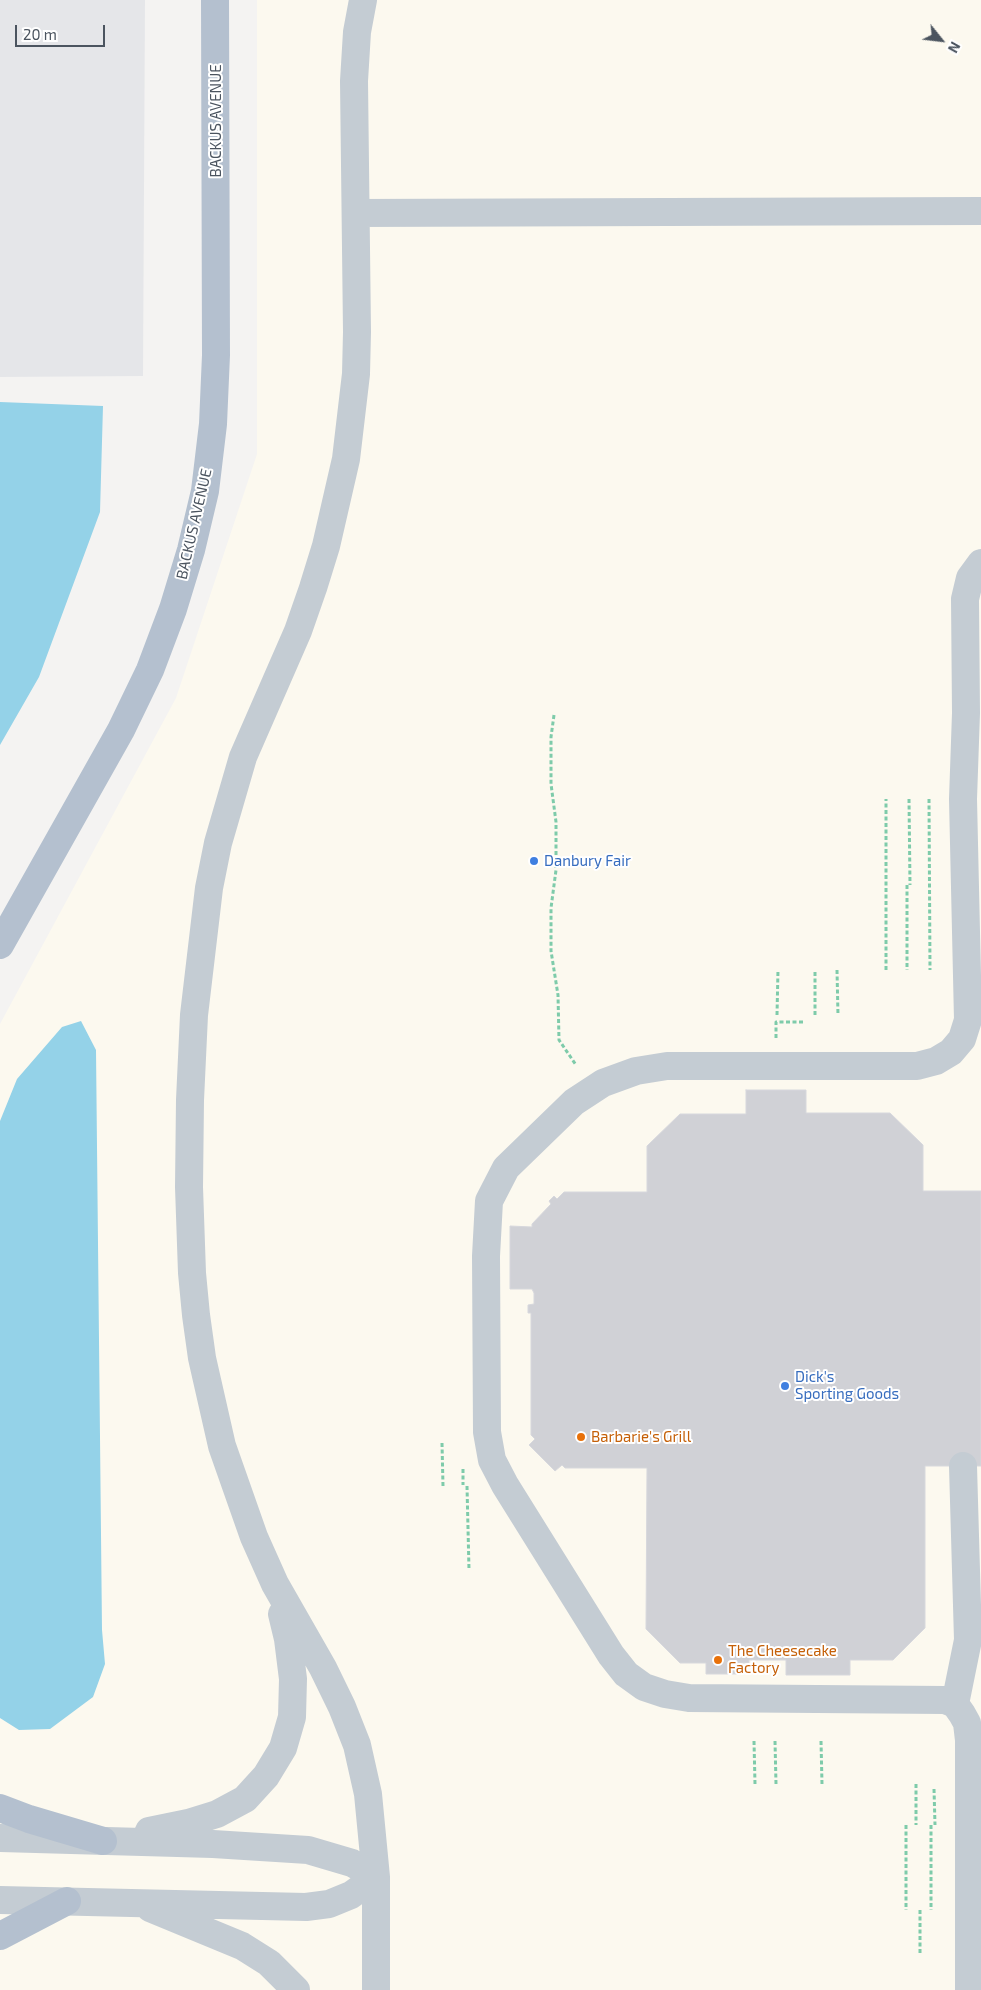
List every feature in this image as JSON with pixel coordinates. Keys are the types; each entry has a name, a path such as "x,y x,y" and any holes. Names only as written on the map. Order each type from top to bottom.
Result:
{"main road":[{"name":"BACKUS AVENUE","path":"0,944 120,730 150,670 173,609 191,550 205,491 213,424 216,355 215,0"},
{"path":"0,1808 29,1819 103,1841"},
{"path":"0,1936 67,1901"}],"lane":[{"path":"363,0 357,32 354,80 358,288 356,366 346,459 326,546 313,588 298,631 243,757 218,843 198,973 192,1041 189,1187 192,1272 202,1358 222,1446 254,1537 275,1584 323,1668 342,1707 357,1745 368,1794 376,1877 376,1990"},
{"path":"356,213 981,211"},
{"path":"969,1990 969,1740 967,1723 956,1704 945,1700 690,1698 665,1694 644,1687 626,1674 611,1656 505,1485 492,1460 487,1432 486,1256 489,1201 506,1168 574,1102 603,1083 636,1071 667,1066 917,1066 936,1061 951,1052 972,1044 968,1020 963,799 966,713 965,599 970,578 981,563"},
{"path":"956,1704 974,1598 963,1466"},
{"path":"103,1841 188,1823 217,1814 245,1798 266,1776 283,1748 292,1716 293,1679 288,1639 275,1584"},
{"path":"0,1838 308,1850 352,1863 376,1877"},
{"path":"0,1900 306,1907 329,1904 351,1895 376,1877"},
{"path":"132,1902 242,1946 269,1963 296,1990"}],"path":[{"path":"554,714 551,737 551,784 556,822 556,860 551,908 551,951 558,995 559,1040 577,1067"},
{"path":"886,799 886,970"},
{"path":"907,970 909,799"},
{"path":"929,799 930,970"},
{"path":"777,1015 778,970"},
{"path":"815,970 815,1015"},
{"path":"837,970 838,1015"},
{"path":"776,1046 776,1022 805,1022"},
{"path":"442,1443 443,1486"},
{"path":"467,1486 468,1570"},
{"path":"754,1741 755,1784"},
{"path":"775,1741 776,1784"},
{"path":"821,1741 822,1784"},
{"path":"916,1784 916,1825"},
{"path":"931,1910 934,1789"},
{"path":"906,1825 906,1910"},
{"path":"920,1910 920,1955"}],"shaded area":[{"path":"0,0 145,0 143,376 0,377"},
{"name":"Danbury Fair","path":"257,0 981,0 981,1990 0,1990 0,1024 176,698 257,454"}],"water":[{"path":"0,402 103,406 100,512 39,677 0,745"},
{"path":"81,1021 96,1050 102,1630 105,1664 93,1697 50,1729 19,1730 0,1718 0,1121 17,1079 62,1027"}],"building":[{"path":"746,1090 806,1090 806,1113 890,1113 923,1145 923,1191 981,1191 981,1466 925,1466 925,1628 893,1660 850,1660 850,1675 786,1675 786,1660 749,1660 749,1663 737,1663 737,1674 706,1674 706,1663 680,1663 646,1629 647,1468 565,1468 562,1465 555,1471 529,1445 535,1439 531,1435 531,1313 528,1313 528,1305 534,1304 534,1293 532,1289 510,1289 510,1226 532,1227 532,1224 551,1204 549,1201 554,1196 557,1199 564,1192 647,1192 647,1146 680,1114 746,1114"}],"place":[{"name":"Danbury Fair","path":"534,861"},
{"name":"Dick's Sporting Goods","path":"785,1386"},
{"name":"Barbarie's Grill","path":"581,1437"},
{"name":"The Cheesecake Factory","path":"718,1660"}]}
